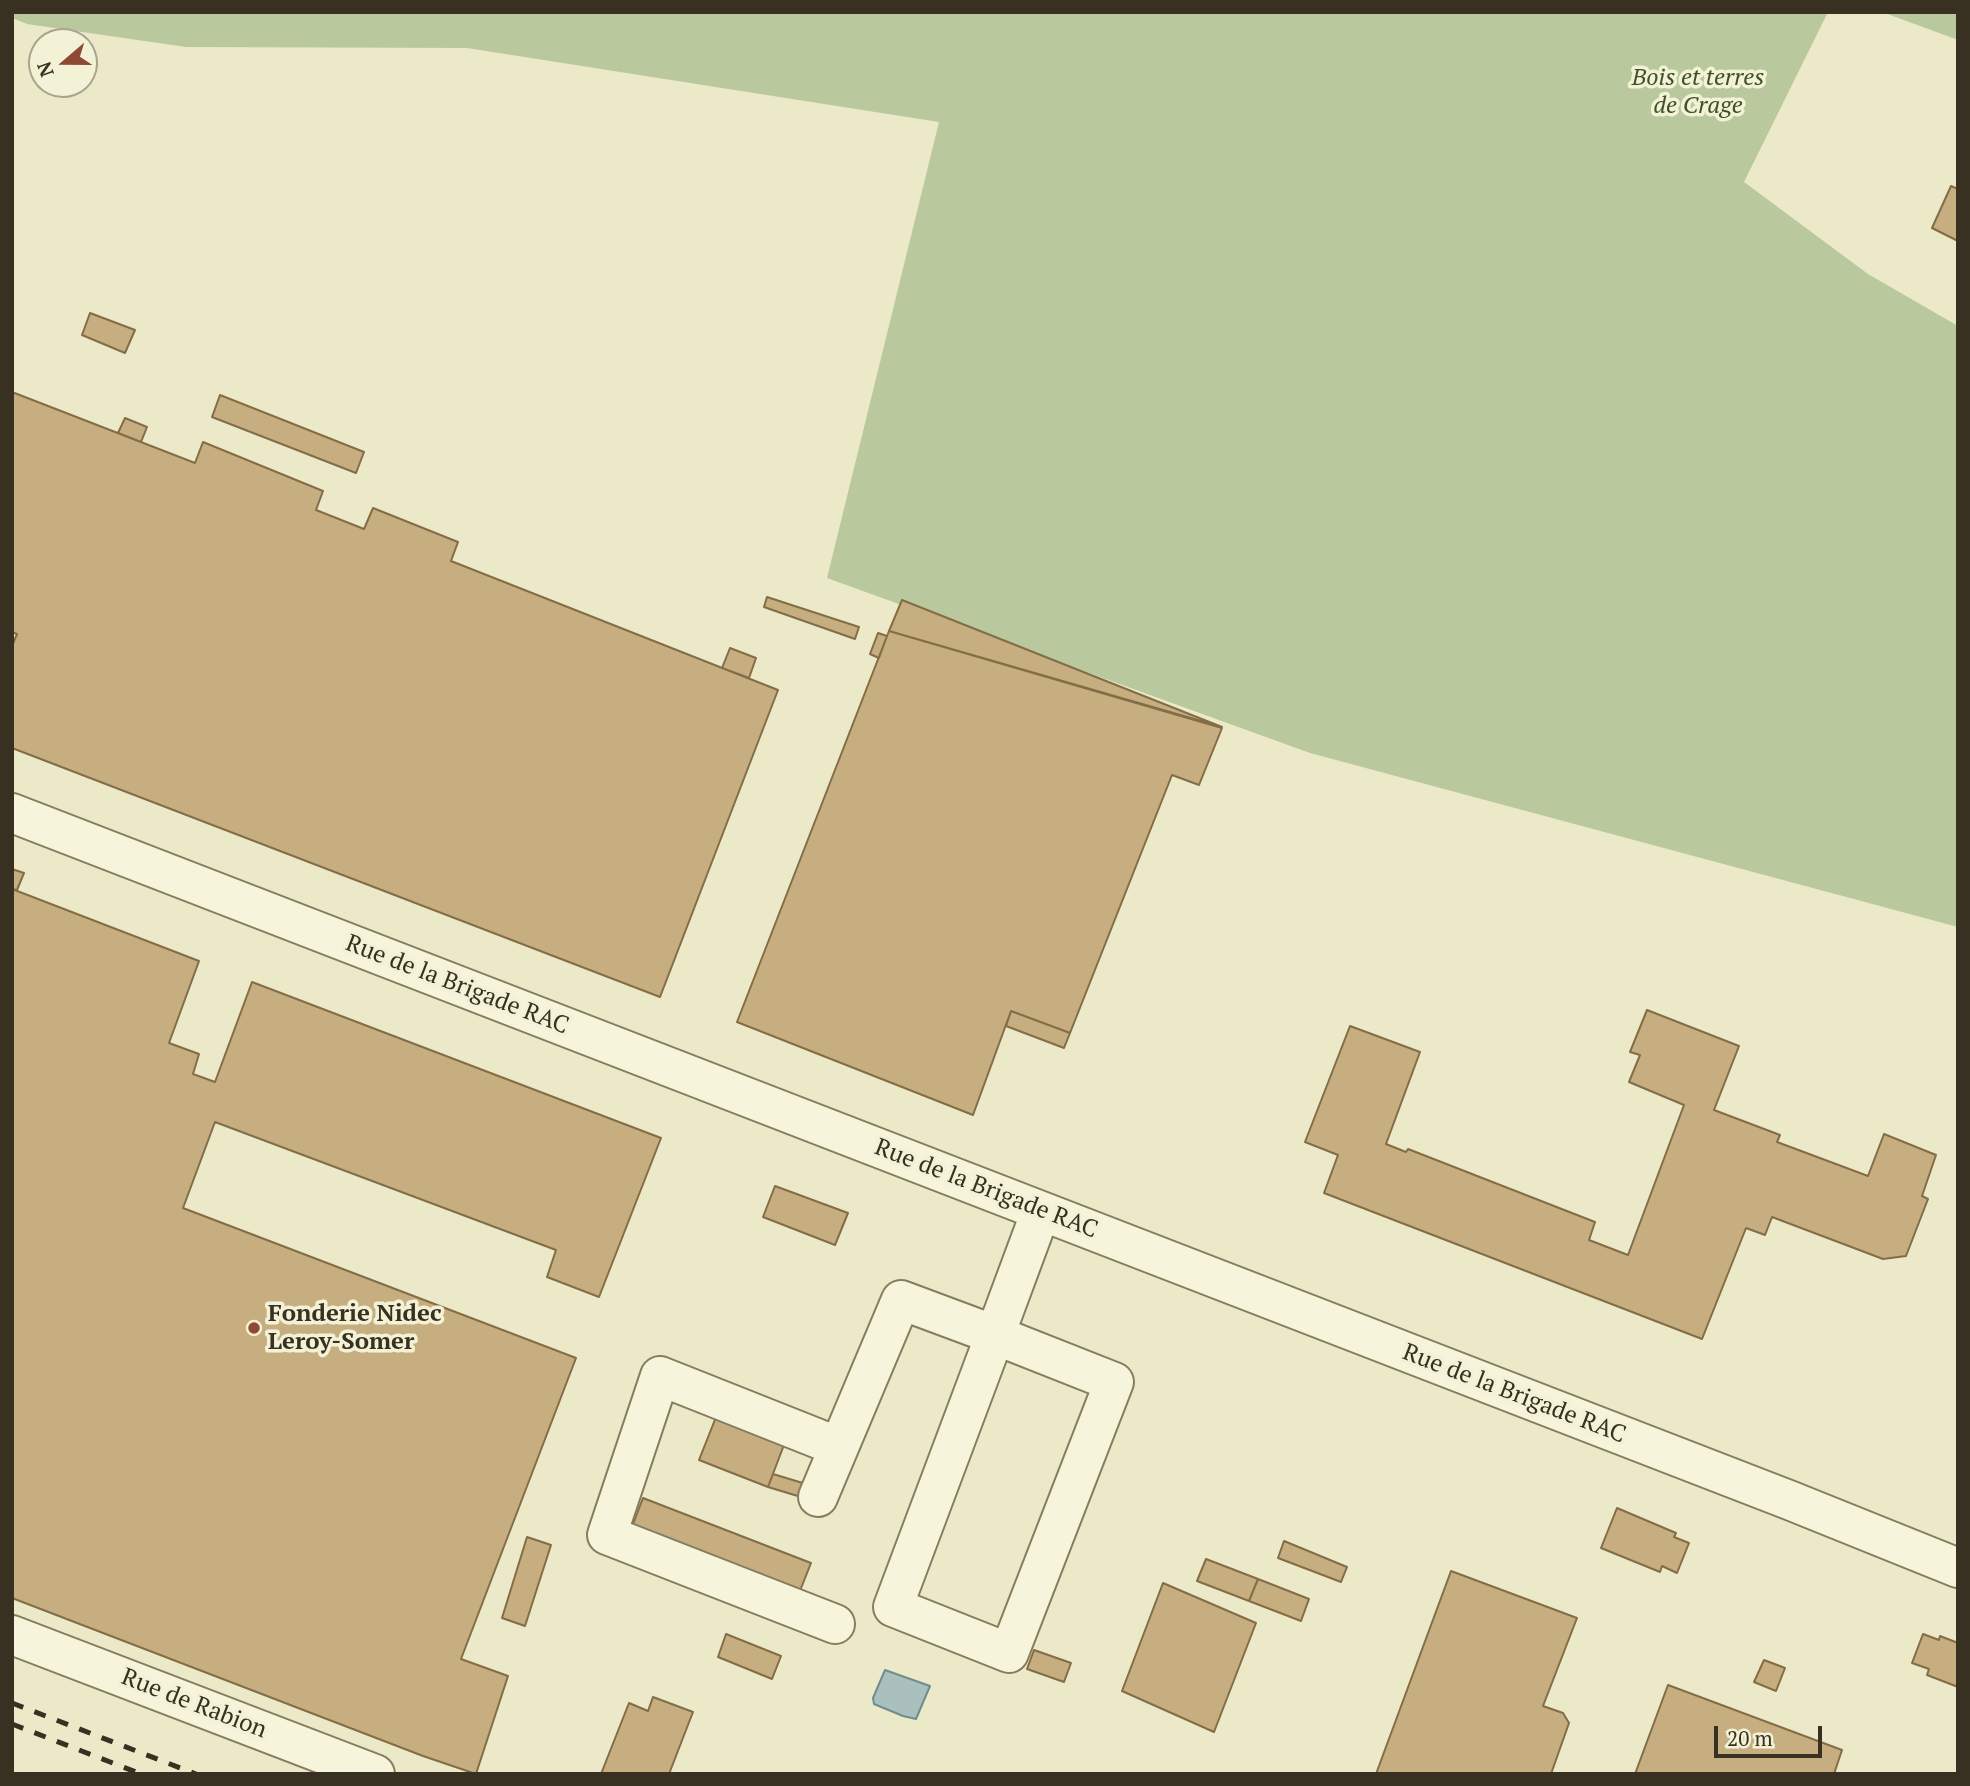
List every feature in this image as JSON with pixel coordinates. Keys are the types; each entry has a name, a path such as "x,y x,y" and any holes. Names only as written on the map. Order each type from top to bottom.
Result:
{"street":[{"name":"Rue de la Brigade RAC","path":"12,813 1766,1491 1958,1568"},
{"path":"818,1497 901,1300 995,1335 1114,1382 1009,1653 893,1607 995,1335 1041,1211"},
{"path":"835,1624 607,1535 660,1376 839,1447"},
{"name":"Rue de Rabion","path":"12,1635 375,1774"}],"green space":[{"name":"Bois et terres de Crage","path":"12,12 1828,12 1744,182 1868,274 1958,326 1958,927 1310,753 827,578 939,122 467,48 186,47 98,34 98,28 55,28 27,24 12,18"},
{"path":"1882,12 1958,12 1958,40"}],"water":[{"path":"885,1670 930,1686 916,1719 874,1704 873,1698"}],"building":[{"path":"1951,186 1958,189 1958,241 1932,228"},
{"path":"90,313 135,330 125,353 82,335"},
{"path":"12,392 195,463 203,442 323,491 316,510 364,529 373,508 458,542 451,561 778,690 660,997 12,748 12,646 17,634 12,632"},
{"path":"220,395 364,452 356,473 212,417"},
{"path":"125,418 147,427 141,442 118,433"},
{"path":"767,597 859,627 855,639 764,607"},
{"path":"902,600 1222,727 889,631"},
{"path":"889,631 1222,728 1199,785 1172,775 1070,1033 1011,1011 973,1115 737,1022"},
{"path":"878,633 887,636 879,658 870,654"},
{"path":"730,648 756,658 749,678 722,668"},
{"path":"12,869 24,873 17,890 12,889"},
{"name":"Fonderie Nidec Leroy-Somer","path":"12,889 199,961 169,1043 199,1054 193,1074 215,1082 252,982 661,1138 599,1297 547,1277 556,1250 215,1122 183,1208 576,1358 461,1659 508,1676 476,1774 12,1598"},
{"path":"1647,1010 1739,1046 1714,1110 1780,1135 1777,1142 1868,1176 1884,1134 1936,1155 1922,1196 1928,1199 1906,1256 1883,1259 1772,1217 1765,1235 1746,1228 1702,1339 1324,1193 1338,1155 1305,1142 1350,1026 1420,1052 1386,1144 1406,1152 1408,1149 1595,1222 1589,1240 1628,1255 1684,1105 1629,1082 1640,1055 1630,1052"},
{"path":"1011,1011 1070,1033 1064,1048 1006,1026"},
{"path":"775,1186 848,1213 835,1245 763,1217"},
{"path":"718,1412 787,1437 768,1487 699,1460"},
{"path":"773,1474 806,1484 801,1497 768,1487"},
{"path":"643,1498 811,1563 796,1601 628,1537"},
{"path":"1617,1508 1676,1533 1674,1537 1689,1543 1677,1573 1662,1566 1660,1572 1601,1548"},
{"path":"527,1537 551,1545 525,1626 502,1618"},
{"path":"1284,1541 1347,1567 1341,1582 1278,1558"},
{"path":"1206,1559 1258,1579 1249,1601 1197,1581"},
{"path":"1451,1571 1577,1618 1543,1706 1563,1713 1569,1723 1551,1774 1376,1774"},
{"path":"1258,1579 1309,1599 1301,1621 1249,1601"},
{"path":"1163,1583 1256,1623 1214,1732 1122,1691"},
{"path":"726,1634 781,1656 772,1679 718,1657"},
{"path":"1923,1634 1939,1640 1940,1636 1958,1643 1958,1687 1927,1675 1929,1669 1912,1663"},
{"path":"1034,1650 1071,1663 1064,1682 1027,1669"},
{"path":"1764,1660 1785,1668 1776,1691 1754,1682"},
{"path":"1668,1685 1842,1750 1834,1774 1635,1774"},
{"path":"653,1697 693,1712 669,1774 601,1774 629,1703 648,1711"}],"railway":[{"path":"12,1703 196,1774"},
{"path":"12,1724 141,1774"}],"place":[{"name":"Fonderie Nidec Leroy-Somer","path":"254,1328"}]}
